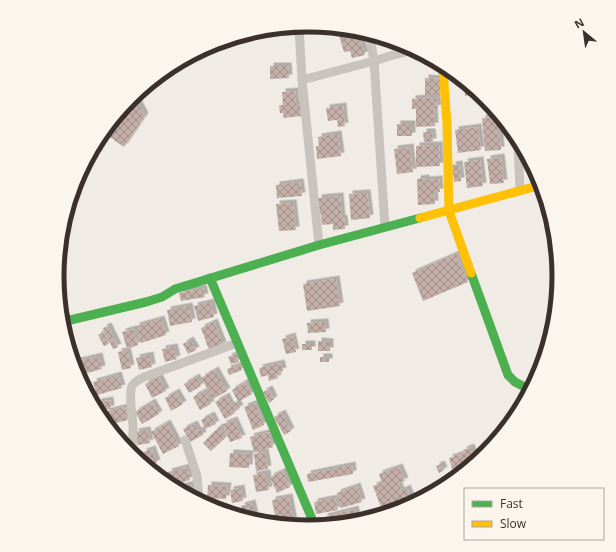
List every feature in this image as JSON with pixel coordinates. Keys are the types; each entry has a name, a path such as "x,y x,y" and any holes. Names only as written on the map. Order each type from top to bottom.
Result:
{"street":[{"path":"299,33 302,80 319,245"},
{"path":"370,40 374,61 385,227"},
{"path":"302,80 404,52"},
{"path":"443,73 447,124 449,211 508,375 515,382 525,387"},
{"path":"518,153 520,190"},
{"path":"68,320 146,302 162,297 175,289 319,245 449,211 534,187"},
{"path":"210,278 312,520"},
{"path":"133,447 132,386 144,377 237,343"},
{"path":"185,440 197,476 199,495"}],"building":[{"path":"344,35 360,38 365,55 352,58 350,51 344,52 339,36"},
{"path":"270,66 288,66 289,78 270,79"},
{"path":"425,78 441,79 440,95 425,95"},
{"path":"464,89 472,96 465,96"},
{"path":"295,91 296,105 300,104 301,116 284,118 283,113 280,113 279,105 283,105 282,92"},
{"path":"436,97 438,108 434,109 435,126 416,127 416,109 412,109 412,99"},
{"path":"137,101 145,116 124,147 108,136 126,114 131,118 128,111"},
{"path":"343,106 344,119 328,121 326,108"},
{"path":"493,117 499,123 501,150 485,151 482,118"},
{"path":"344,119 345,126 338,127 337,120"},
{"path":"397,124 412,124 412,136 397,136"},
{"path":"478,127 481,150 458,153 455,130"},
{"path":"423,132 432,132 433,142 424,142"},
{"path":"338,134 341,156 317,159 316,146 319,146 318,137"},
{"path":"439,145 440,166 416,167 416,146"},
{"path":"410,147 413,172 397,174 394,149"},
{"path":"501,157 504,183 490,184 487,159"},
{"path":"480,160 483,186 467,188 464,162"},
{"path":"459,164 461,181 454,182 452,165"},
{"path":"426,178 426,180 439,179 440,192 434,192 435,204 418,205 417,179"},
{"path":"300,182 302,196 277,198 276,185"},
{"path":"367,193 370,218 351,220 349,194"},
{"path":"340,196 342,219 344,218 345,229 333,230 333,224 322,225 321,214 319,214 318,198"},
{"path":"293,203 296,230 279,231 276,204"},
{"path":"456,254 468,282 423,301 412,273"},
{"path":"336,279 340,306 307,311 303,284"},
{"path":"203,288 205,297 181,301 179,293"},
{"path":"211,302 214,317 198,321 194,306"},
{"path":"189,306 192,322 170,326 167,310"},
{"path":"161,319 166,335 141,343 136,326"},
{"path":"214,322 223,345 209,350 201,328"},
{"path":"325,322 326,332 308,333 307,323"},
{"path":"108,326 118,347 113,349 103,328"},
{"path":"133,329 138,345 127,349 122,332"},
{"path":"103,332 109,344 104,346 98,335"},
{"path":"292,336 296,352 286,354 282,339"},
{"path":"190,340 196,350 188,354 183,344"},
{"path":"318,341 330,342 330,351 318,351"},
{"path":"302,344 312,344 312,350 302,350"},
{"path":"174,347 177,359 165,362 162,349"},
{"path":"127,350 131,368 122,370 118,352"},
{"path":"236,354 239,362 231,364 228,357"},
{"path":"150,355 152,367 139,370 136,358"},
{"path":"99,356 102,369 85,374 80,360"},
{"path":"320,357 329,357 329,362 320,362"},
{"path":"281,363 283,371 277,373 278,378 269,381 268,375 261,377 259,368"},
{"path":"240,365 242,370 229,375 227,369"},
{"path":"215,370 227,391 213,399 201,378"},
{"path":"118,375 122,388 97,395 93,382"},
{"path":"159,377 166,391 152,398 145,384"},
{"path":"196,377 201,386 189,393 184,384"},
{"path":"245,382 252,394 238,402 232,390"},
{"path":"269,389 274,399 269,403 263,392"},
{"path":"204,391 211,404 200,410 193,397"},
{"path":"176,392 183,404 171,411 165,398"},
{"path":"226,396 231,406 237,403 240,408 225,419 215,402"},
{"path":"110,400 111,409 104,410 99,402"},
{"path":"152,402 159,414 142,424 135,412"},
{"path":"255,403 264,425 253,430 244,407"},
{"path":"125,407 128,420 113,424 105,412"},
{"path":"282,413 291,431 284,435 274,417"},
{"path":"211,415 216,424 205,429 201,420"},
{"path":"234,420 242,438 230,442 223,424"},
{"path":"167,423 179,446 163,454 151,432"},
{"path":"194,424 198,431 201,430 203,435 190,442 183,429"},
{"path":"219,427 227,436 211,451 203,443"},
{"path":"147,430 150,443 138,445 135,432"},
{"path":"269,432 273,447 254,453 250,437"},
{"path":"471,447 474,455 460,467 452,469 449,458 464,453 463,450"},
{"path":"152,449 157,463 153,464 145,457 143,452"},
{"path":"265,452 268,469 256,471 254,454"},
{"path":"230,453 250,454 249,468 229,467"},
{"path":"441,464 444,470 439,473 436,466"},
{"path":"352,465 353,474 308,482 307,474"},
{"path":"187,467 190,480 179,483 169,477 168,472"},
{"path":"399,467 405,481 398,483 401,491 407,488 411,497 381,509 373,486 382,483 379,474"},
{"path":"283,471 290,487 277,493 270,477"},
{"path":"267,473 269,490 256,492 253,475"},
{"path":"191,484 193,491 186,487 184,486"},
{"path":"208,485 228,486 226,499 207,498"},
{"path":"357,486 362,502 341,508 337,493"},
{"path":"241,488 243,501 232,503 230,490"},
{"path":"289,497 293,519 275,518 272,500"},
{"path":"335,498 338,510 316,514 314,502"},
{"path":"252,503 254,514 242,511 241,506"},
{"path":"355,509 356,515 340,518 325,519 324,517"}],"traffic: fast":[{"path":"68,320 146,302 162,297 175,289 319,245 420,218"},
{"path":"471,273 508,375 515,382 525,387"},
{"path":"210,278 312,520"}],"traffic: slow":[{"path":"443,73 447,124 449,211 471,273"},
{"path":"420,218 535,187"}]}
